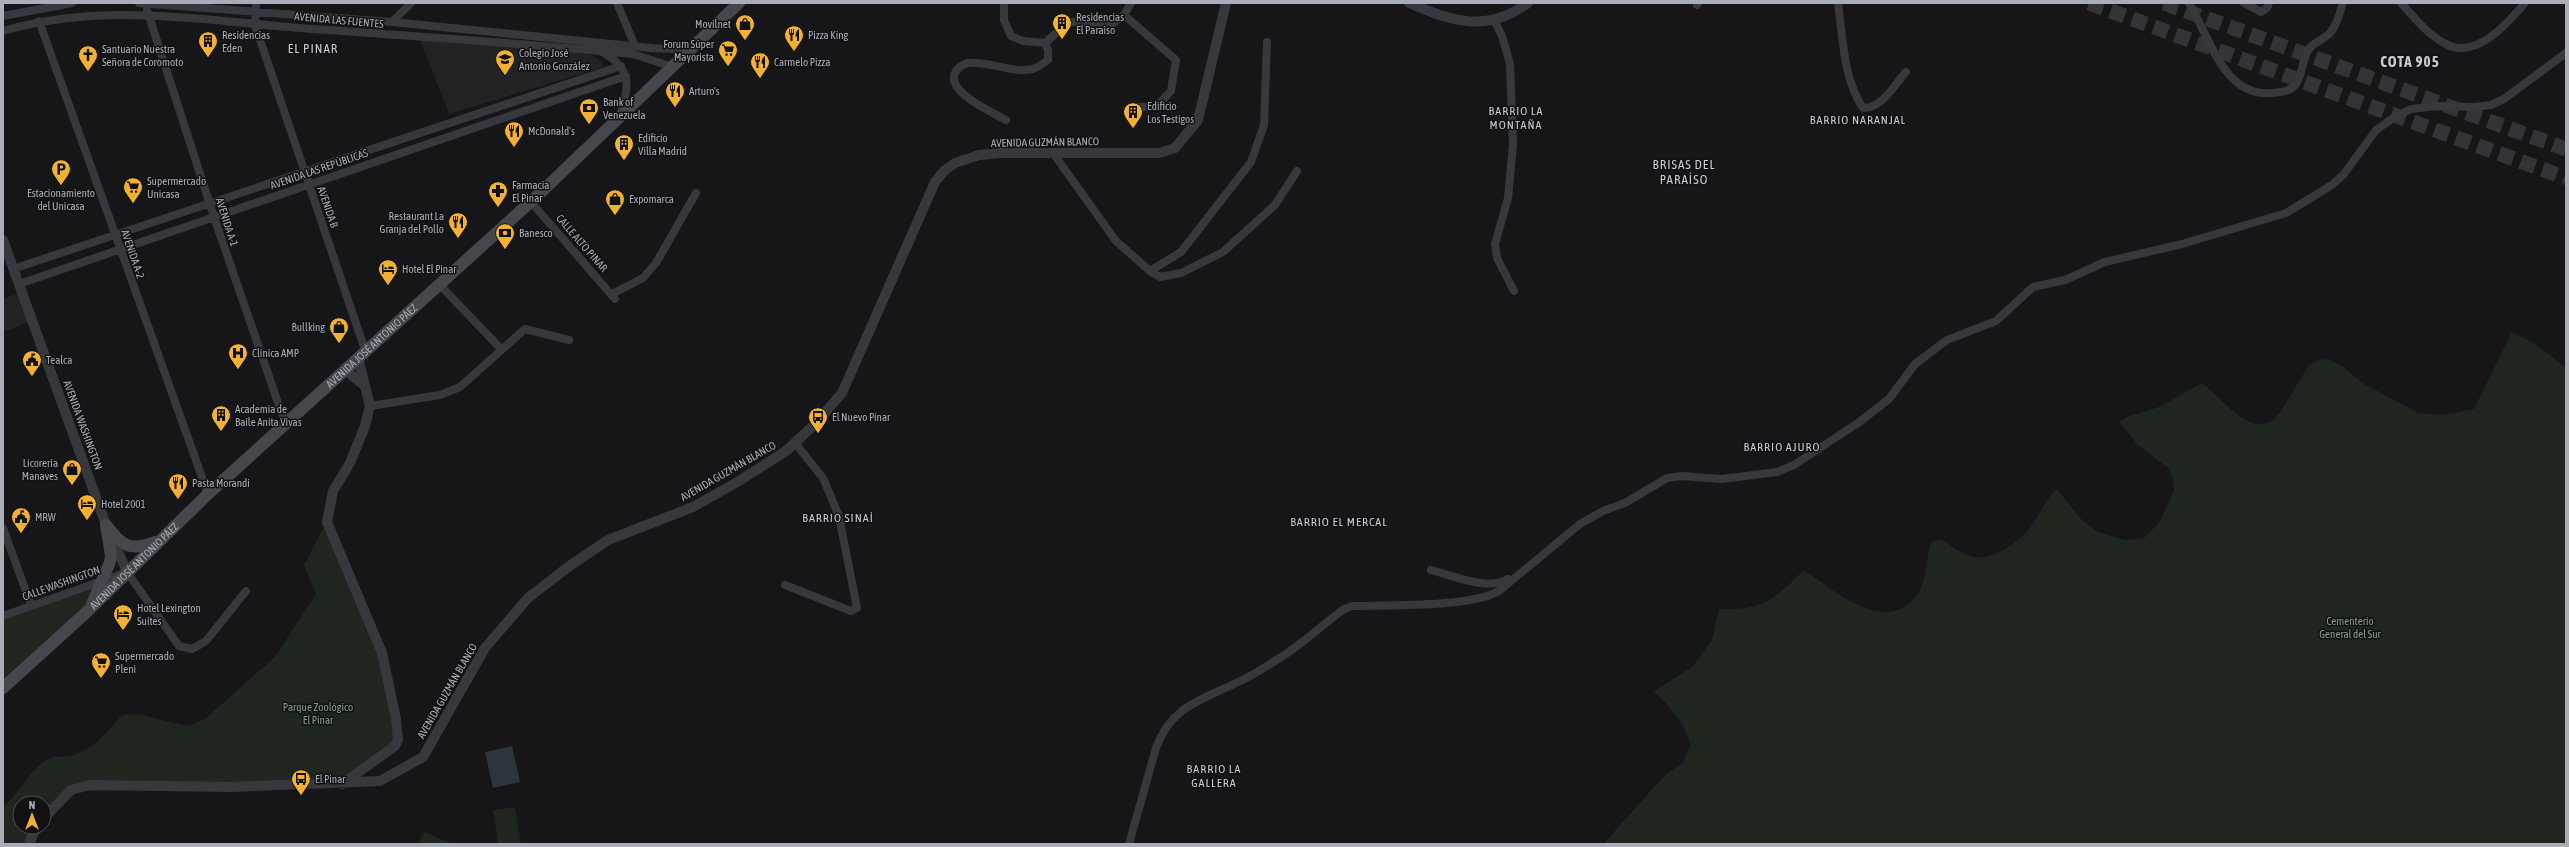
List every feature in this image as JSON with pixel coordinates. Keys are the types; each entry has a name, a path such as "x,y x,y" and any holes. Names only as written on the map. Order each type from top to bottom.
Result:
{"main road":[{"name":"AVENIDA JOSÉ ANTONIO PÁEZ","path":"3,688 90,609 208,494 285,423 531,202 739,3"},
{"path":"106,525 119,542 128,546 138,548 160,541"},
{"path":"90,609 111,555 106,525"}],"street":[{"path":"21,11 33,3"},
{"path":"3,16 21,11 72,3"},
{"name":"AVENIDA LAS FUENTES","path":"139,3 255,7 392,22 674,49 695,45"},
{"name":"AVENIDA A-1","path":"147,3 147,14 214,217 285,423"},
{"path":"390,35 392,22 411,3"},
{"path":"617,3 635,46"},
{"path":"1004,3 1004,20 1011,36 1023,41 1045,42 1065,25 1072,22 1108,25 1124,15 1131,3"},
{"name":"AVENIDA GUZMÁN BLANCO","path":"52,810 71,790 90,785 231,787 342,784 380,781 423,757 485,648 528,598 568,567 608,540 693,507 786,451 814,425 842,393 934,182 944,171 966,158 979,156 1053,153 1159,153 1175,148 1198,120 1226,3"},
{"path":"1409,3 1453,20 1474,22 1494,20 1517,11 1528,3"},
{"path":"1838,3 1848,73 1854,96 1863,108 1871,108 1878,104 1906,72"},
{"path":"2189,3 2206,40 2231,77 2241,86 2253,92 2266,93 2286,91 2294,86 2299,78 2307,52 2329,34 2337,24 2343,3"},
{"path":"2244,3 2261,12 2267,8 2269,3"},
{"path":"2401,3 2433,36 2445,44 2467,48 2479,44 2502,27 2525,3"},
{"name":"AVENIDA B","path":"255,7 255,25 309,185 361,354"},
{"name":"AVENIDA LAS FUENTES","path":"3,31 39,21 98,15 147,14 255,25 633,54 673,67"},
{"path":"1124,15 1162,45 1176,60 1171,91 1156,107 1139,108"},
{"path":"1494,20 1502,36 1510,64 1513,145 1508,198 1495,244 1497,258 1514,291"},
{"name":"AVENIDA A-2","path":"39,21 208,494"},
{"path":"1006,120 966,98 954,83 954,75 958,69 970,63 1026,70 1036,68 1049,58 1045,42"},
{"path":"1150,271 1181,252 1251,162 1264,125 1267,42"},
{"path":"600,51 621,66 626,76 627,93 619,117"},
{"path":"1129,844 1161,734 1169,722 1182,710 1197,700 1239,682 1280,658 1344,609 1353,606 1436,603 1486,597 1499,590 1592,516 1625,503 1667,478 1682,476 1722,478 1770,473 1790,467 1858,423 1889,399 1915,364 1947,340 1996,321 2034,287 2065,280 2105,262 2182,244 2286,213 2332,185 2344,174 2376,130 2393,118 2411,109 2436,106 2474,108 2491,105 2504,98 2566,53"},
{"name":"AVENIDA LAS REPÚBLICAS","path":"13,269 621,66"},
{"name":"AVENIDA LAS REPÚBLICAS","path":"19,284 626,76"},
{"path":"1053,153 1106,229 1150,271 1160,277 1181,273 1222,252 1275,205 1297,171"},
{"name":"CALLE ALTO PINAR","path":"531,202 613,297 643,278 656,262 696,193"},
{"name":"AVENIDA WASHINGTON","path":"3,240 106,525 127,572"},
{"path":"439,284 501,349"},
{"path":"370,406 440,395 460,388 501,349 525,329 569,340"},
{"path":"342,784 395,746 398,740 396,719 382,654 327,522 333,491 350,463 365,426 370,406 365,386 361,354"},
{"path":"344,369 365,386"},
{"path":"785,585 851,611 857,608 839,516 823,478 795,443"},
{"path":"3,528 31,605"},
{"path":"1431,570 1496,584 1533,564"},
{"path":"127,572 180,646 192,649 206,641 246,591"},
{"name":"CALLE WASHINGTON","path":"3,616 127,572"}],"shaded area":[{"name":"Colegio José Antonio González","path":"420,40 568,51 592,55 601,61 604,67 449,114"},
{"path":"20,292 31,321 3,332 3,299"},
{"path":"512,746 520,782 493,788 485,752"}],"green space":[{"name":"Cementerio General del Sur","path":"2512,332 2534,343 2566,368 2566,844 1603,844 1666,774 1683,763 1691,744 1688,736 1676,715 1654,691 1692,667 1712,640 1719,609 1747,608 1767,601 1776,596 1804,570 1843,597 1858,605 1873,610 1887,612 1901,609 1919,593 1924,578 1932,541 1941,539 1959,551 1970,556 1988,556 1997,553 2006,549 2028,531 2049,497 2057,489 2082,520 2098,532 2125,540 2144,538 2159,523 2174,491 2173,479 2168,468 2137,444 2119,422 2127,417 2159,407 2202,383 2233,411 2246,420 2256,424 2271,422 2281,411 2309,365 2321,359 2330,360 2342,366 2361,382 2418,413 2442,415 2474,409"},
{"name":"Parque Zoológico El Pinar","path":"327,522 382,653 398,740 342,784 72,790 52,816 52,795 14,795 34,770 46,760 49,758 73,755 88,748 100,739 122,715 138,714 187,726 205,719 275,657 316,594 304,565"},
{"path":"127,572 3,688 3,616"},
{"name":"Parque Zoológico El Pinar","path":"12,797 12,835 39,835 34,844 3,844 3,807"},
{"path":"515,807 521,844 498,844 493,810"},
{"path":"424,832 453,844 418,844"}],"tunnel":[{"path":"2089,3 2566,178"},
{"path":"2164,3 2566,149"}],"place":[{"name":"Residencias El Paraiso","path":"1062,40"},
{"name":"Movilnet","path":"745,41"},
{"name":"Pizza King","path":"794,52"},
{"name":"Residencias Eden","path":"208,58"},
{"name":"Forum Súper Mayorista","path":"728,67"},
{"name":"Santuario Nuestra Señora de Coromoto","path":"88,72"},
{"name":"Colegio José Antonio González","path":"505,76"},
{"name":"Carmelo Pizza","path":"760,79"},
{"name":"Arturo's","path":"675,108"},
{"name":"Bank of Venezuela","path":"589,125"},
{"name":"Edificio Los Testigos","path":"1133,129"},
{"name":"McDonald's","path":"514,148"},
{"name":"Edificio Villa Madrid","path":"624,161"},
{"name":"Estacionamiento del Unicasa","path":"61,186"},
{"name":"Supermercado Unicasa","path":"133,204"},
{"name":"Farmacia El Pinar","path":"498,208"},
{"name":"Expomarca","path":"615,216"},
{"name":"Restaurant La Granja del Pollo","path":"458,239"},
{"name":"Banesco","path":"505,250"},
{"name":"Hotel El Pinar","path":"388,286"},
{"name":"Bullking","path":"339,344"},
{"name":"Clínica AMP","path":"238,370"},
{"name":"Tealca","path":"32,377"},
{"name":"Academia de Baile Anita Vivas","path":"221,432"},
{"name":"El Nuevo Pinar","path":"818,434"},
{"name":"Licorería Manaves","path":"72,486"},
{"name":"Pasta Morandi","path":"178,500"},
{"name":"Hotel 2001","path":"87,521"},
{"name":"MRW","path":"21,534"},
{"name":"Hotel Lexington Suites","path":"123,631"},
{"name":"Supermercado Pleni","path":"101,679"},
{"name":"El Pinar","path":"301,796"}],"district":[{"name":"EL PINAR","path":"313,48"},
{"name":"COTA 905","path":"2410,62"},
{"name":"BARRIO LA MONTAÑA","path":"1516,118"},
{"name":"BARRIO NARANJAL","path":"1858,120"},
{"name":"BRISAS DEL PARAÍSO","path":"1684,172"},
{"name":"BARRIO AJURO","path":"1782,447"},
{"name":"BARRIO SINAÍ","path":"838,518"},
{"name":"BARRIO EL MERCAL","path":"1339,522"},
{"name":"BARRIO LA GALLERA","path":"1214,776"}]}
